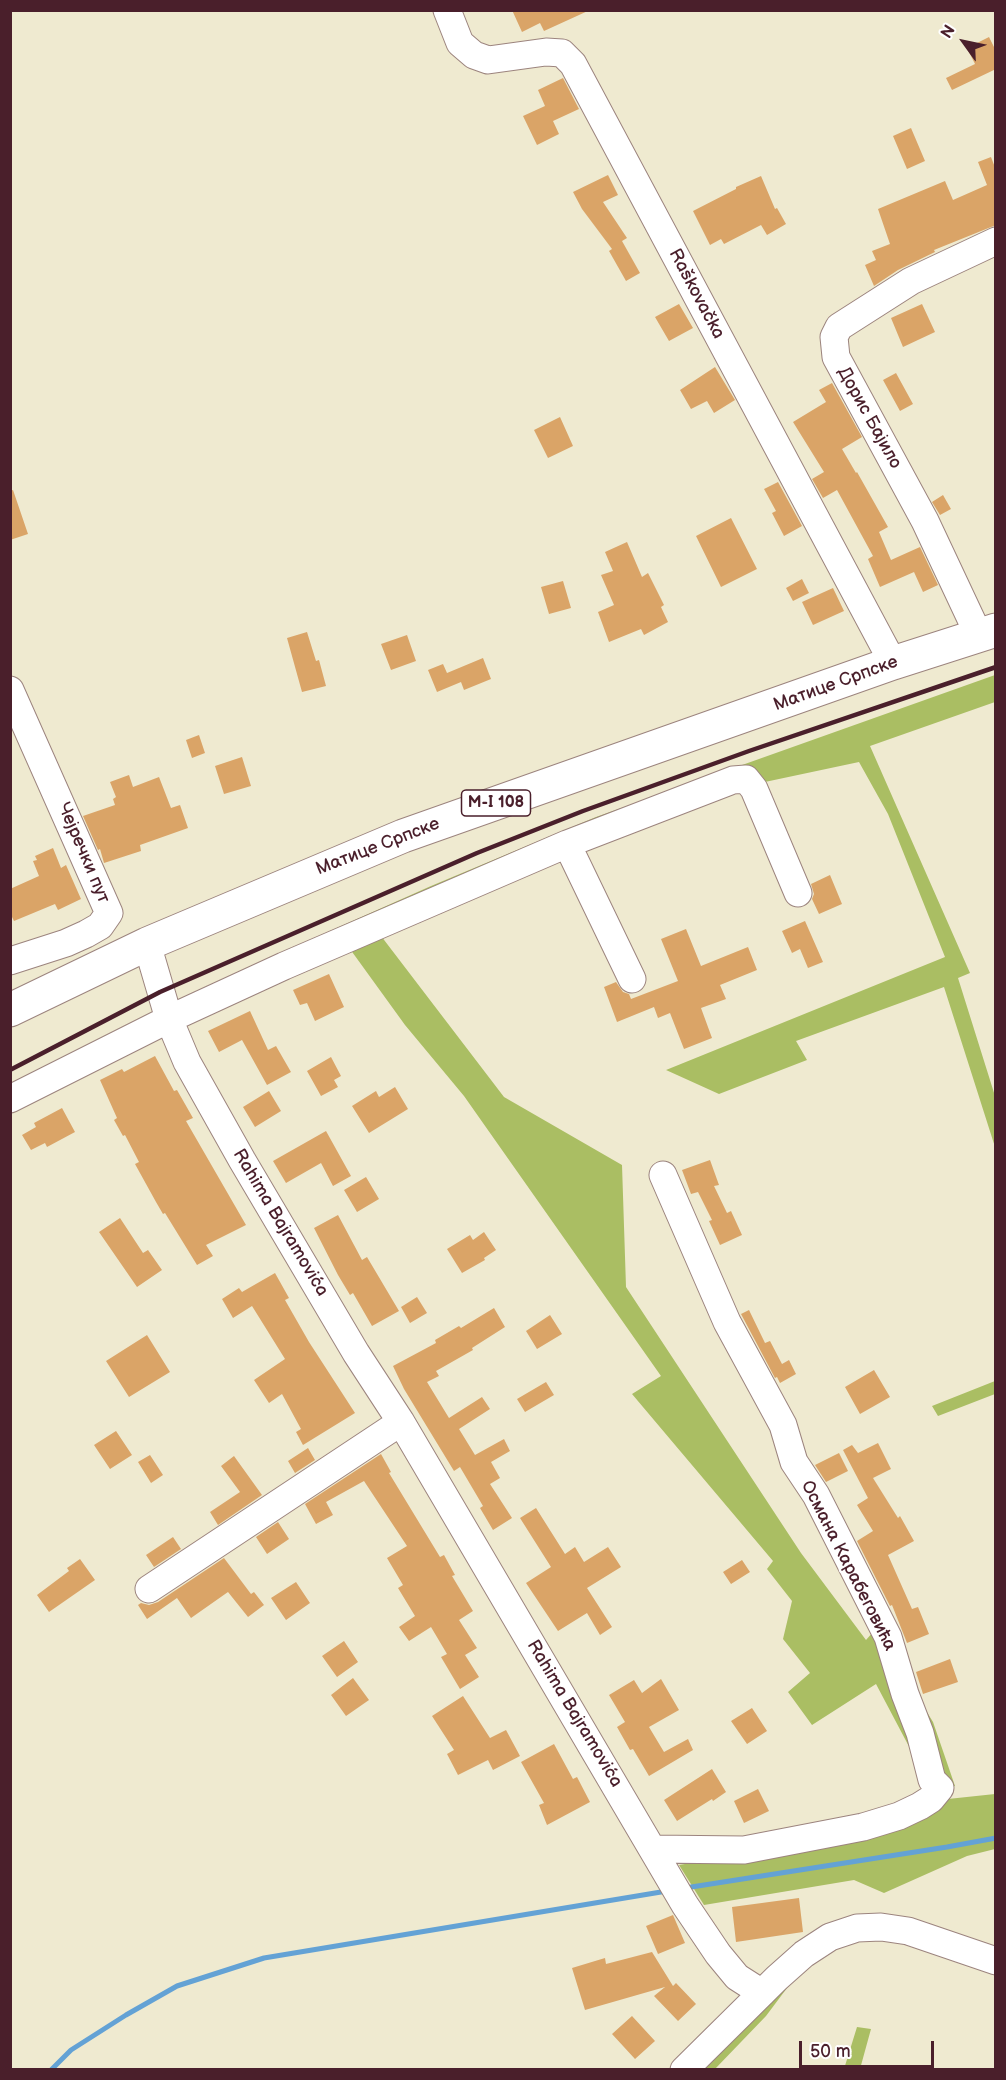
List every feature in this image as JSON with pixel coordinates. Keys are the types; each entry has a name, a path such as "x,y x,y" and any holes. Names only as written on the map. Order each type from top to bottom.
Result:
{"main road":[{"name":"Матице Српске","path":"10,1010 147,944 403,836 893,663 987,633"}],"street":[{"name":"Raškovačka","path":"447,10 460,43 474,55 488,60 546,52 562,53 573,64 893,663"},
{"name":"Дорис Бајило","path":"987,633 836,357 834,337 839,327 911,281 996,241"},
{"name":"Чејречки пут","path":"10,690 109,914 100,927 86,934 10,961"},
{"path":"10,1099 169,1019 316,952 567,844 733,780 746,779 754,789 798,893"},
{"path":"567,844 632,979"},
{"name":"Rahima Bajramovića","path":"147,944 169,1019 187,1062 242,1160 356,1353 401,1422 685,1905 718,1954 737,1977 762,1993"},
{"name":"Османа Карабеговића","path":"654,1849 744,1850 863,1827 899,1816 920,1806 940,1788 932,1780 920,1732 905,1694 888,1637 816,1495 795,1462 783,1425 728,1322 663,1175"},
{"path":"148,1589 401,1422"},
{"path":"684,2070 804,1954 830,1936 857,1928 881,1927 908,1931 996,1961"}],"green space":[{"path":"995,675 995,702 870,746 970,973 958,978 995,1096 995,1147 944,987 796,1041 807,1060 719,1094 666,1070 945,957 888,814 859,762 746,786 182,1000 431,886 596,817"},
{"path":"378,932 504,1097 622,1165 626,1287 801,1553 866,1640 873,1632 922,1704 933,1722 955,1786 933,1792 876,1684 812,1725 788,1692 810,1673 783,1639 792,1601 767,1569 773,1561 632,1394 661,1376 464,1096 405,1025 350,949"},
{"path":"995,1381 995,1394 938,1416 932,1406"},
{"path":"995,1794 995,1849 967,1856 884,1893 854,1880 704,1905 679,1865 898,1827 948,1799"},
{"path":"793,1980 766,2016 715,2069 698,2070"},
{"path":"857,2027 871,2029 860,2069 844,2069"}],"building":[{"path":"512,10 590,10 544,31 540,23 522,32"},
{"path":"989,37 996,51 996,69 952,90 946,78 975,64 967,48"},
{"path":"563,78 579,109 553,121 559,134 537,145 523,116 545,106 538,90"},
{"path":"911,128 925,161 907,169 893,136"},
{"path":"991,157 996,170 996,225 934,250 935,252 898,270 874,286 865,265 876,260 872,251 890,244 878,209 945,181 953,200 987,185 978,162"},
{"path":"608,175 618,195 603,202 627,238 622,241 640,273 626,281 609,251 612,249 582,209 573,192"},
{"path":"761,176 775,209 777,208 786,224 767,235 761,225 724,244 721,239 710,245 693,211"},
{"path":"679,304 693,328 669,341 655,317"},
{"path":"922,304 935,332 903,347 891,318"},
{"path":"715,367 735,400 714,413 707,401 691,409 680,390"},
{"path":"896,373 913,404 900,411 883,380"},
{"path":"832,383 862,437 842,449 888,527 879,532 891,560 920,547 938,585 923,592 914,572 880,587 868,559 873,556 837,490 823,498 812,479 824,472 793,422 826,402 819,390"},
{"path":"560,417 573,446 548,458 534,430"},
{"path":"778,482 802,526 784,536 772,513 776,511 764,489"},
{"path":"13,490 28,534 10,540 10,491"},
{"path":"943,495 951,509 940,515 932,502"},
{"path":"731,518 757,569 721,587 696,536"},
{"path":"627,542 642,577 648,573 664,605 661,607 668,622 644,635 641,629 609,642 598,612 614,605 601,575 613,571 605,552"},
{"path":"802,579 809,593 793,601 786,588"},
{"path":"563,581 571,608 549,614 541,587"},
{"path":"833,588 844,611 813,625 802,602"},
{"path":"307,632 316,661 319,660 326,686 302,692 287,638"},
{"path":"407,635 416,661 391,670 381,644"},
{"path":"483,658 491,679 464,690 461,682 437,692 428,670 443,664 447,673"},
{"path":"199,735 205,753 192,758 186,740"},
{"path":"242,757 251,786 224,794 215,766"},
{"path":"129,775 133,787 159,777 171,808 180,805 188,828 140,845 141,851 104,863 100,849 98,850 83,816 115,805 113,799 116,797 110,782"},
{"path":"53,848 61,868 66,865 81,899 58,910 55,904 14,921 10,913 10,889 39,876 33,861 37,860 35,856"},
{"path":"830,875 842,904 819,914 812,899 814,894 811,884"},
{"path":"805,921 823,962 808,968 800,949 792,953 782,931"},
{"path":"686,929 701,966 748,947 757,970 720,985 726,999 701,1008 712,1038 684,1049 670,1013 658,1018 654,1007 617,1022 604,987 616,982 623,992 629,994 631,999 678,981 661,939"},
{"path":"329,974 344,1007 315,1021 307,1003 300,1005 293,990"},
{"path":"250,1011 268,1050 276,1046 291,1072 267,1085 242,1040 219,1052 208,1031"},
{"path":"155,1056 174,1091 177,1090 193,1118 186,1121 246,1225 206,1245 213,1256 197,1265 165,1213 163,1214 135,1164 139,1162 114,1120 117,1118 100,1080 122,1069 124,1072"},
{"path":"331,1057 341,1076 334,1080 338,1087 321,1096 307,1071"},
{"path":"395,1087 408,1109 369,1133 352,1106 376,1091 379,1097"},
{"path":"269,1091 281,1111 255,1127 243,1107"},
{"path":"62,1108 75,1132 47,1147 45,1143 31,1150 22,1135 36,1127 34,1123"},
{"path":"326,1131 351,1176 333,1186 321,1163 286,1183 273,1161"},
{"path":"710,1160 719,1185 714,1186 727,1213 731,1211 742,1235 720,1245 709,1221 712,1220 698,1192 691,1194 682,1170"},
{"path":"366,1177 379,1199 357,1212 344,1190"},
{"path":"338,1215 362,1260 367,1257 399,1311 372,1326 353,1293 350,1295 338,1275 314,1228"},
{"path":"120,1218 143,1253 148,1250 162,1270 137,1287 99,1232"},
{"path":"484,1232 496,1250 484,1258 485,1260 462,1273 447,1249 470,1235 473,1240"},
{"path":"275,1273 289,1298 285,1300 309,1342 355,1413 303,1445 296,1432 301,1429 282,1394 269,1403 254,1380 285,1359 252,1306 233,1318 222,1299 239,1288 242,1292"},
{"path":"417,1297 427,1313 410,1323 401,1307"},
{"path":"494,1308 505,1327 472,1348 473,1350 436,1371 439,1376 427,1382 449,1418 482,1397 490,1409 459,1429 475,1455 504,1439 510,1451 491,1462 500,1478 490,1484 512,1518 493,1530 480,1508 483,1506 460,1467 454,1471 404,1389 393,1366 436,1343 435,1340 459,1326 461,1328"},
{"path":"749,1310 765,1343 770,1341 782,1364 789,1360 796,1374 780,1383 777,1377 775,1378 741,1314"},
{"path":"550,1315 562,1334 537,1349 526,1331"},
{"path":"147,1335 170,1372 129,1397 106,1361"},
{"path":"874,1370 890,1397 860,1414 845,1387"},
{"path":"546,1382 554,1395 525,1412 517,1399"},
{"path":"116,1431 132,1455 110,1469 94,1445"},
{"path":"878,1443 891,1469 873,1478 898,1518 900,1516 914,1541 888,1555 912,1609 918,1607 929,1634 907,1643 892,1605 890,1606 857,1541 873,1531 857,1505 868,1498 843,1450 852,1445 858,1453"},
{"path":"308,1448 315,1460 295,1473 288,1461"},
{"path":"839,1453 848,1471 826,1482 815,1465"},
{"path":"381,1454 391,1472 389,1473 440,1557 444,1555 455,1575 452,1576 473,1611 459,1620 477,1648 465,1655 479,1677 460,1689 441,1657 447,1654 431,1627 409,1641 399,1627 415,1616 398,1588 403,1585 387,1558 407,1546 364,1481 326,1502 333,1515 316,1524 305,1504"},
{"path":"150,1455 163,1475 151,1483 138,1462"},
{"path":"234,1456 262,1495 218,1525 210,1512 240,1492 221,1466"},
{"path":"536,1508 565,1554 575,1547 584,1562 608,1547 621,1567 587,1588 612,1627 600,1635 587,1613 558,1631 526,1583 551,1567 520,1518"},
{"path":"278,1522 289,1539 267,1554 256,1537"},
{"path":"173,1537 181,1549 154,1567 146,1555"},
{"path":"224,1558 251,1594 254,1592 264,1605 248,1617 228,1592 191,1618 177,1598 147,1619 138,1605 158,1602"},
{"path":"80,1559 95,1580 49,1612 37,1595 69,1571 67,1568"},
{"path":"742,1560 750,1572 731,1584 723,1572"},
{"path":"296,1582 310,1603 286,1620 271,1598"},
{"path":"344,1641 358,1662 337,1677 322,1656"},
{"path":"950,1659 958,1682 923,1694 916,1672"},
{"path":"353,1678 369,1700 346,1716 331,1695"},
{"path":"661,1679 679,1710 649,1727 664,1752 688,1739 693,1750 649,1776 617,1727 625,1722 609,1695 634,1680 642,1693"},
{"path":"463,1696 490,1738 506,1730 520,1756 493,1770 488,1760 458,1775 447,1754 454,1750 432,1716"},
{"path":"752,1708 767,1731 747,1744 731,1721"},
{"path":"554,1744 573,1779 577,1777 590,1802 547,1825 539,1805 544,1803 521,1762"},
{"path":"712,1769 726,1792 677,1821 664,1800"},
{"path":"758,1789 769,1811 744,1823 734,1801"},
{"path":"799,1898 803,1932 736,1942 732,1907"},
{"path":"673,1915 685,1943 658,1954 646,1926"},
{"path":"652,1952 673,1986 676,1983 696,2004 678,2021 654,1996 665,1987 585,2010 572,1968 605,1958 606,1964"},
{"path":"632,2016 655,2041 635,2059 612,2034"}],"waterway":[{"path":"685,1888 996,1838"},
{"path":"51,2070 71,2050 177,1986 264,1958 667,1891"}],"railway":[{"path":"10,1070 160,992 477,853 583,811 749,751 996,667"}]}
